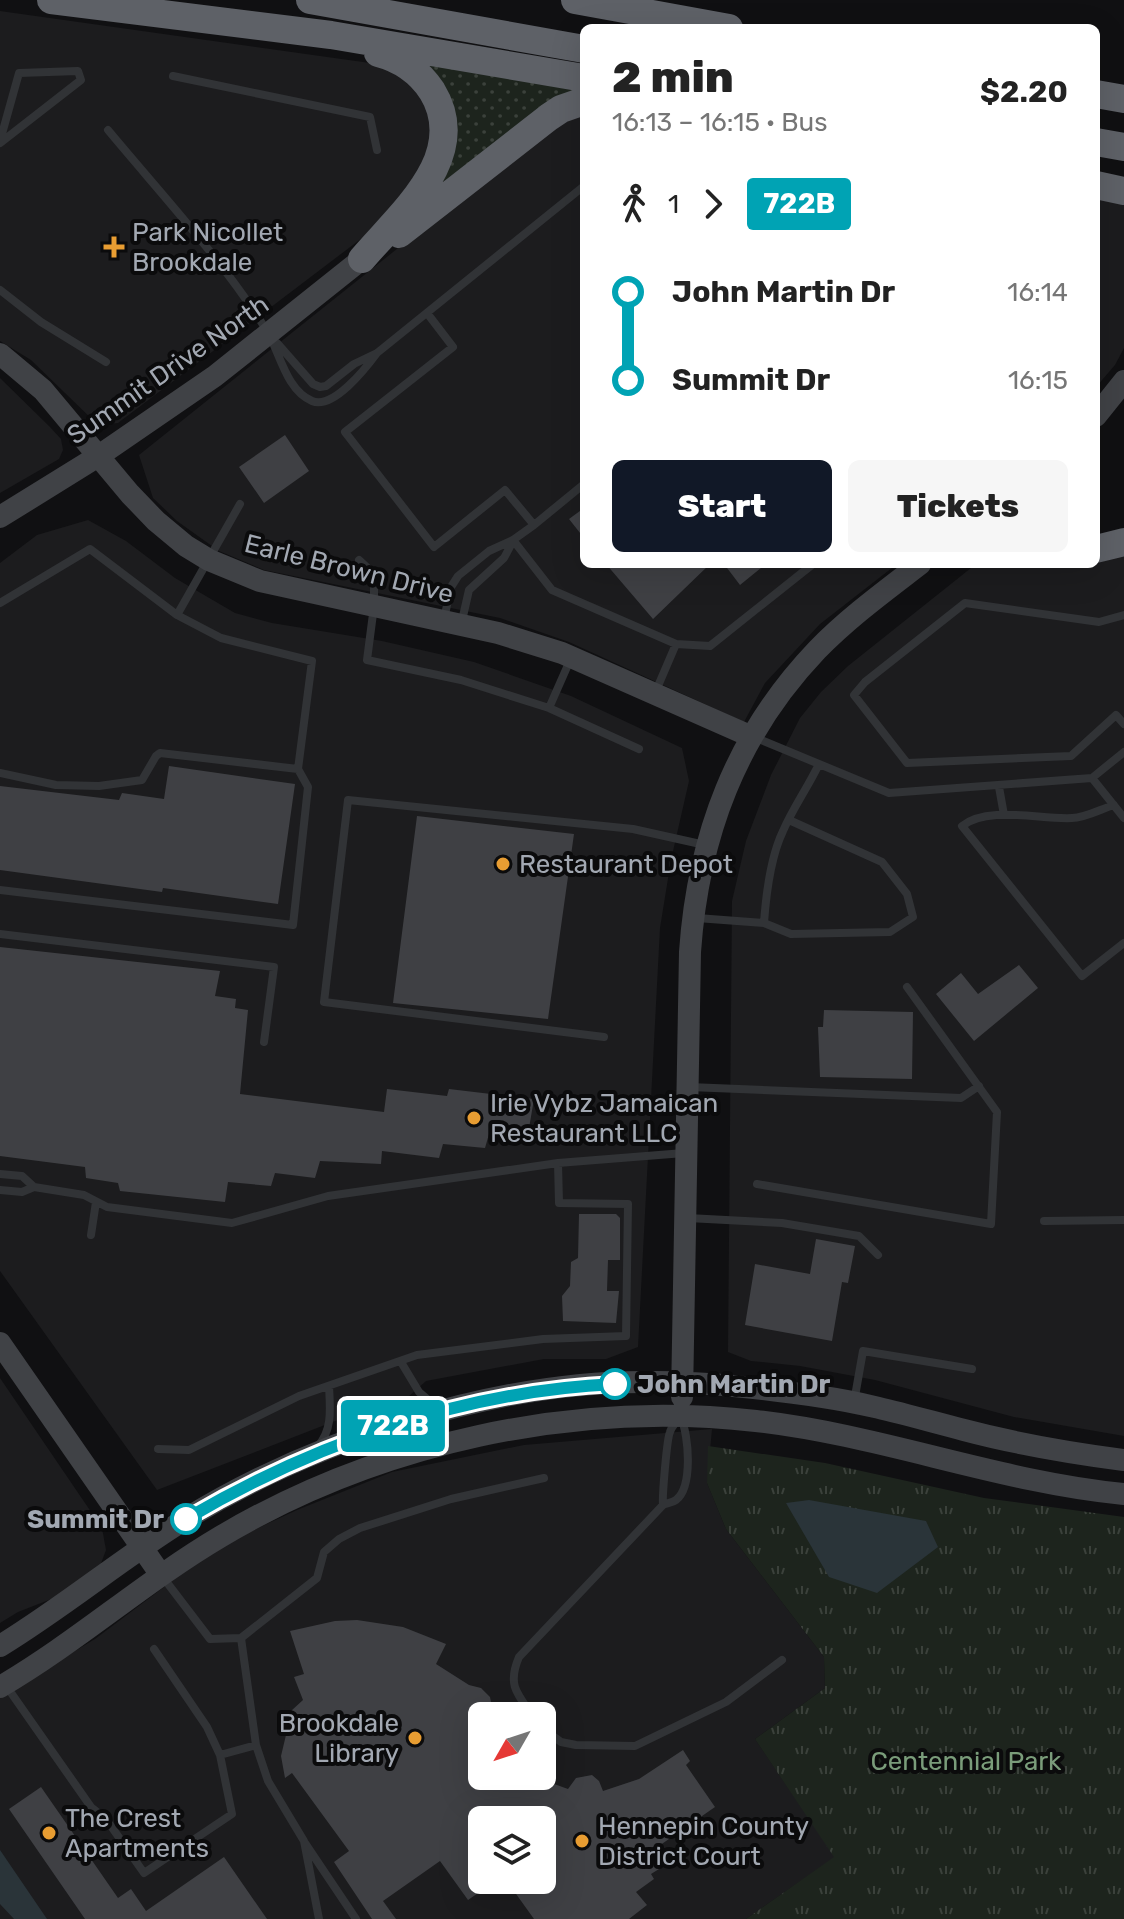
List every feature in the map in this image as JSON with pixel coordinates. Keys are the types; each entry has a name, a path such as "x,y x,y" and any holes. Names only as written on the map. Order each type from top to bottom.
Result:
{"highway":[{"path":"51,0 280,28 580,77"},
{"path":"310,0 580,48"},
{"path":"575,0 707,24"},
{"path":"280,28 388,55 405,63 424,80 442,115 444,143 433,173 362,259"},
{"path":"1100,95 1124,99"},
{"path":"362,259 409,227 549,117 580,102"},
{"path":"1100,143 1124,147"},
{"path":"1100,169 1124,172"},
{"path":"1100,186 1124,191"},
{"path":"1100,548 1124,542"}],"street":[{"name":"Summit Drive North","path":"0,517 100,455 269,335 362,259"},
{"name":"Earle Brown Drive","path":"0,354 43,390 156,521 209,560 260,581 498,633 571,657 750,736"},
{"path":"1100,411 1124,381"},
{"path":"680,1416 684,1384 692,918 706,845 726,786 750,736 783,689 818,649 915,568"},
{"path":"0,1343 161,1575"},
{"path":"0,1646 141,1548 216,1501 310,1456 378,1430 509,1396 585,1385 655,1382 750,1387 854,1403 1041,1448 1124,1460"},
{"path":"2,1685 161,1575 222,1536 286,1502 386,1462 458,1441 531,1426 602,1418 680,1416 755,1421 825,1430 1039,1481 1124,1494"}],"lane":[{"path":"78,71 81,80 0,142 19,73 78,71"},
{"path":"173,76 370,117 377,150"},
{"path":"108,130 224,270 269,335 313,384 320,387 377,353 580,189"},
{"path":"0,290 41,322 106,362"},
{"path":"427,313 453,347 345,432 434,547 505,490 534,525"},
{"path":"269,335 292,384 300,394 321,403 363,373 377,353"},
{"path":"452,623 451,587 458,576 489,551 513,540 534,525 580,487"},
{"path":"177,615 240,504"},
{"path":"452,623 469,590 504,558 513,540"},
{"path":"513,540 552,590 676,644 710,646 808,568"},
{"path":"0,603 90,549 177,615 221,638 312,661 298,769 308,787 293,925 0,890"},
{"path":"359,560 374,574 374,606 367,660 461,680 549,708 639,749"},
{"path":"1124,615 1099,622 965,603 865,682 854,695 907,763 1071,756 1116,715 1124,724"},
{"path":"655,693 676,644"},
{"path":"549,708 571,657"},
{"path":"750,736 889,793 1092,778 1124,752"},
{"path":"0,773 56,785 99,786 141,781 160,753 298,769"},
{"path":"764,923 766,897 782,832 806,793 819,764"},
{"path":"1092,778 1124,818"},
{"path":"999,787 1004,815"},
{"path":"604,1037 324,1002 348,800 633,829 706,845"},
{"path":"1114,805 1075,819 1004,815 970,819 962,826 1082,976 1124,943"},
{"path":"692,918 764,923 791,934 890,932 913,917 907,894 882,862 789,820"},
{"path":"0,934 274,967 264,1042"},
{"path":"757,1184 991,1224 997,1112 907,987"},
{"path":"688,1087 961,1098 979,1086"},
{"path":"0,1190 22,1192 34,1187 84,1195 107,1207 232,1223 328,1196 558,1163 689,1153"},
{"path":"158,1449 189,1450 299,1396 417,1355 531,1340 626,1336 628,1204 559,1203 558,1163"},
{"path":"0,1174 22,1176 34,1187"},
{"path":"91,1235 96,1202"},
{"path":"687,1218 782,1223 859,1236 878,1255"},
{"path":"1044,1221 1124,1220"},
{"path":"854,1403 863,1351 972,1369"},
{"path":"401,1362 419,1392 443,1412"},
{"path":"310,1456 326,1438 330,1422 329,1386"},
{"path":"663,1505 669,1433 680,1416"},
{"path":"522,1702 515,1692 512,1674 519,1657 663,1505 676,1500 683,1489 688,1434 680,1416"},
{"path":"161,1575 210,1639 241,1638 317,1578 324,1552 339,1539 360,1528 451,1499 544,1478"},
{"path":"241,1638 256,1745 268,1781 356,1919"},
{"path":"2,1685 91,1807 106,1819 144,1873 232,1814 220,1755 207,1727 154,1649"},
{"path":"556,1738 561,1742 635,1746 726,1702 782,1660"},
{"path":"220,1755 256,1745"},
{"path":"304,1841 319,1919"}],"shaded area":[{"path":"0,11 370,63 398,73 416,89 429,109 437,140 399,210 118,423 98,425 31,360 0,341"},
{"path":"580,109 580,568 892,568 820,624 765,683 744,722 569,642 500,618 264,570 219,551 177,521 153,498 139,455 547,129"},
{"path":"1100,195 1124,203 1124,348 1100,382"},
{"path":"0,378 61,439 63,450 59,459 0,493"},
{"path":"88,520 126,541 175,578 235,613 474,662 571,696 682,748 689,781 660,928 638,1347 606,1359 544,1359 426,1381 408,1397 348,1416 157,1490 0,1271 0,563 37,535"},
{"path":"1124,554 1124,1436 1014,1417 875,1380 800,1366 751,1361 728,1352 732,901 746,841 771,775 800,718 821,692 848,666 971,568 1100,568 1100,563"},
{"path":"0,1378 102,1528 106,1550 100,1566 59,1596 18,1612 0,1623"},
{"path":"712,1429 707,1483 726,1529 824,1657 825,1688 755,1739 835,1857 746,1919 0,1919 0,1696 95,1639 217,1547 297,1510 392,1472 524,1445"},
{"path":"809,1500 926,1521 938,1547 877,1593 829,1577 786,1503"},
{"path":"0,1850 47,1919 14,1919 0,1904"}],"green space":[{"path":"424,64 580,88 580,92 441,185 453,150"},
{"name":"Centennial Park","path":"708,1446 825,1463 984,1498 1124,1517 1124,1919 746,1919 834,1857 755,1739 825,1688 824,1657 726,1529 707,1483"}],"building":[{"path":"285,435 309,471 264,503 239,467"},
{"path":"580,511 580,533 569,519"},
{"path":"609,568 706,568 653,619"},
{"path":"727,568 761,568 740,585"},
{"path":"169,766 295,784 278,904 0,870 0,786 119,800 122,793 164,799"},
{"path":"417,816 574,834 548,1019 393,1003"},
{"path":"0,947 220,971 215,996 236,999 235,1008 248,1010 240,1094 384,1112 387,1089 447,1096 449,1089 534,1099 527,1140 489,1134 485,1148 443,1144 439,1158 382,1151 381,1164 320,1161 315,1178 275,1173 271,1186 228,1182 225,1202 120,1191 118,1183 86,1178 85,1167 0,1156"},
{"path":"1019,965 1038,988 974,1041 936,994 961,973 978,994"},
{"path":"824,1010 913,1012 912,1079 820,1077 818,1027 823,1027"},
{"path":"579,1214 616,1214 620,1218 620,1260 608,1260 607,1291 619,1291 616,1323 563,1321 562,1296 570,1286 571,1262 578,1258"},
{"path":"816,1239 855,1246 848,1283 842,1282 832,1341 745,1325 755,1264 810,1274"},
{"path":"357,1620 403,1627 446,1644 436,1664 469,1685 481,1688 490,1697 491,1702 468,1702 468,1790 556,1790 556,1785 568,1789 576,1778 592,1775 603,1791 639,1779 683,1750 690,1761 686,1765 715,1807 656,1848 667,1864 651,1874 654,1879 636,1892 647,1905 629,1919 534,1919 516,1894 556,1894 556,1806 468,1806 468,1894 477,1894 468,1900 440,1861 383,1901 396,1919 372,1919 334,1862 349,1851 292,1773 285,1778 281,1756 286,1735 280,1733 291,1711 303,1700 294,1677 304,1674 290,1631 335,1621"},
{"name":"The Crest Apartments","path":"41,1787 118,1898 131,1889 146,1911 224,1857 267,1919 85,1919 9,1809"}],"bus line":[{"name":"722B","path":"186,1519 285,1467 378,1430 509,1396 615,1384"}],"place":[{"name":"Park Nicollet Brookdale","path":"114,247"},
{"name":"Restaurant Depot","path":"503,864"},
{"name":"Irie Vybz Jamaican Restaurant LLC","path":"474,1118"},
{"name":"John Martin Dr","path":"615,1384"},
{"name":"Summit Dr","path":"186,1519"},
{"name":"Brookdale Library","path":"415,1738"},
{"name":"The Crest Apartments","path":"49,1833"},
{"name":"Hennepin County District Court","path":"582,1841"}]}
